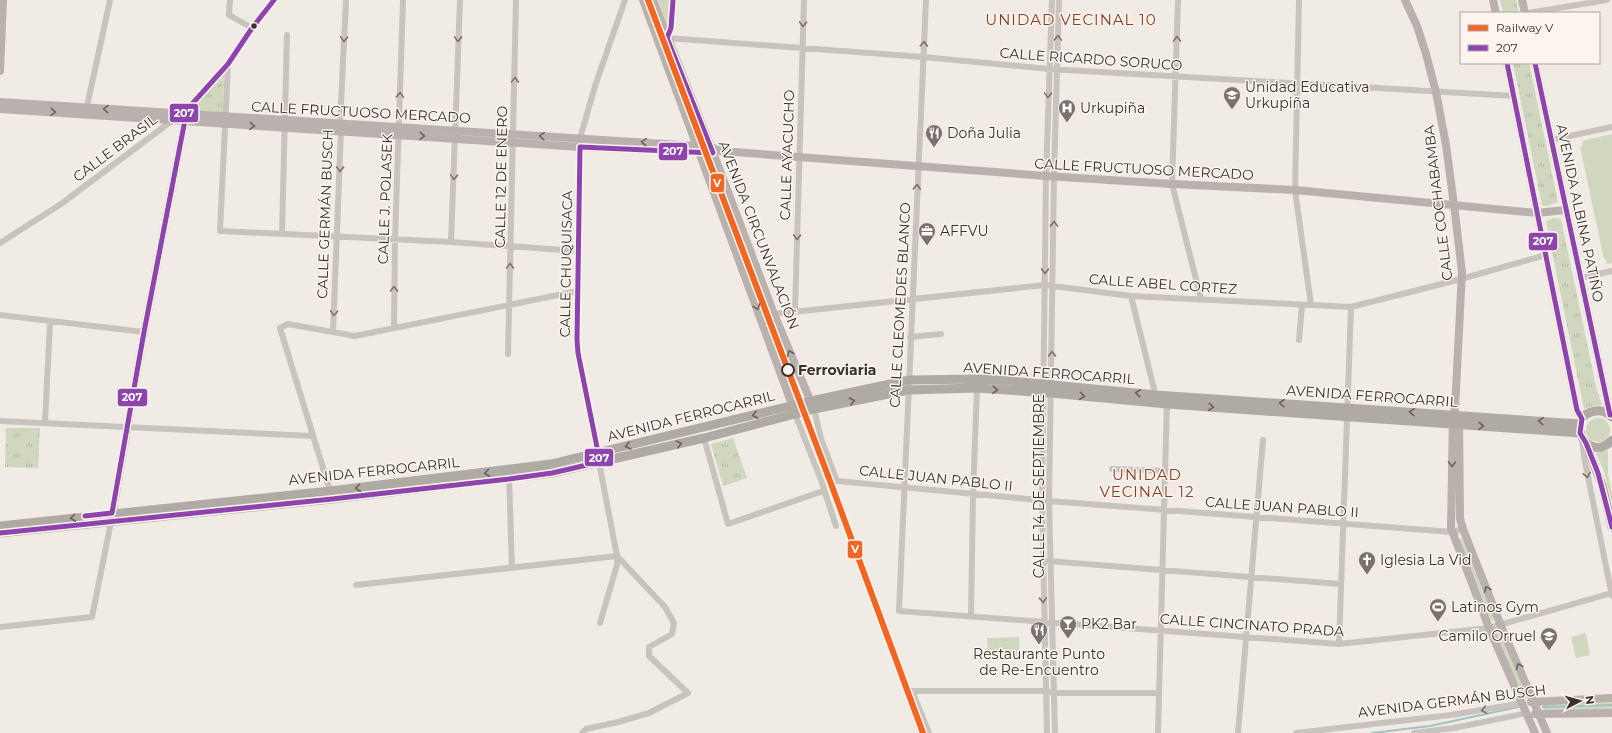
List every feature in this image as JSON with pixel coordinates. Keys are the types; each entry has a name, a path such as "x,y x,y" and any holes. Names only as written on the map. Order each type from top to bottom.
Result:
{"highway":[{"name":"AVENIDA FERROCARRIL","path":"0,526 111,517 331,495 509,475 552,473 599,457 813,405 908,385 979,379 1047,389 1167,400 1456,418 1581,422"},
{"name":"AVENIDA FERROCARRIL","path":"908,385 1047,389"},
{"name":"AVENIDA FERROCARRIL","path":"599,457 704,438 794,410"},
{"path":"1611,416 1604,411 1596,410 1587,414 1581,422 1582,437 1602,485 1612,527"},
{"name":"AVENIDA FERROCARRIL","path":"1456,418 1582,437 1593,447 1607,445 1612,440"},
{"name":"AVENIDA FERROCARRIL","path":"0,533 111,517"}],"main road":[{"path":"0,71 3,0"},
{"name":"AVENIDA CIRCUNVALACIÓN","path":"643,0 708,150 774,314 813,405"},
{"name":"AVENIDA CIRCUNVALACIÓN","path":"653,0 708,150 794,410"},
{"name":"CALLE COCHABAMBA","path":"1405,0 1417,26 1436,92 1446,145 1454,205 1462,272 1456,418"},
{"path":"1493,0 1496,12"},
{"path":"1522,0 1524,12"},
{"path":"1507,64 1577,410 1581,422"},
{"name":"AVENIDA ALBINA PATIÑO","path":"1535,64 1565,210 1611,416"},
{"name":"CALLE FRUCTUOSO MERCADO","path":"0,102 172,120 184,117"},
{"name":"CALLE FRUCTUOSO MERCADO","path":"0,109 86,111 799,156 1050,176 1295,190 1537,213 1565,210"},
{"path":"111,517 184,117"},
{"path":"1456,418 1460,519 1501,626 1547,733"},
{"path":"1456,418 1451,522 1452,532 1489,628 1535,733"},
{"name":"AVENIDA GERMÁN BUSCH","path":"1522,703 1612,698"},
{"name":"AVENIDA GERMÁN BUSCH","path":"1527,713 1612,713"}],"street":[{"path":"86,111 110,0"},
{"path":"230,0 229,16 252,28"},
{"path":"184,117 228,64 252,28 274,0"},
{"name":"CALLE GERMÁN BUSCH","path":"333,332 338,237 346,0"},
{"name":"CALLE J. POLASEK","path":"394,328 394,240 403,0"},
{"path":"452,242 460,0"},
{"name":"CALLE 12 DE ENERO","path":"508,354 516,0"},
{"name":"CALLE CHUQUISACA","path":"617,556 578,353 578,251 580,142 596,83 625,0"},
{"path":"667,38 671,28 673,0"},
{"name":"CALLE AYACUCHO","path":"795,312 804,0"},
{"name":"CALLE CLEOMEDES BLANCO","path":"899,611 926,0"},
{"name":"CALLE 14 DE SEPTIEMBRE","path":"1047,733 1042,561 1042,500 1053,286 1049,69 1052,0"},
{"name":"CALLE 14 DE SEPTIEMBRE","path":"1055,733 1045,285 1057,69 1059,0"},
{"path":"1178,0 1172,184 1201,299"},
{"path":"1299,0 1296,84 1295,190 1311,305"},
{"path":"1534,12 1607,0"},
{"path":"282,234 287,34"},
{"name":"CALLE RICARDO SORUCO","path":"667,38 923,57 1049,69 1514,96"},
{"path":"228,64 220,231 452,242 578,251"},
{"name":"CALLE BRASIL","path":"0,244 61,204 172,120"},
{"path":"1551,140 1612,127"},
{"name":"CALLE ABEL CORTEZ","path":"774,314 1045,285 1131,296 1351,308 1546,255"},
{"path":"1580,278 1612,272"},
{"path":"331,495 280,328 288,324 355,336 578,291"},
{"path":"1131,296 1156,399"},
{"path":"1299,340 1302,305"},
{"path":"1338,644 1351,308"},
{"path":"0,315 144,332"},
{"path":"45,422 50,322"},
{"path":"910,337 941,334"},
{"path":"971,617 977,388"},
{"path":"1158,733 1167,400"},
{"name":"AVENIDA CIRCUNVALACIÓN","path":"813,405 821,439 837,481"},
{"name":"AVENIDA CIRCUNVALACIÓN","path":"794,410 821,480 823,491 836,526"},
{"path":"0,421 312,436"},
{"path":"1582,437 1584,462 1612,594"},
{"path":"704,438 728,524 823,491"},
{"path":"1238,733 1263,440"},
{"path":"1112,469 1165,471"},
{"path":"509,475 512,568"},
{"name":"CALLE JUAN PABLO II","path":"837,481 973,495 1256,518 1452,532 1463,529"},
{"path":"0,627 92,617 111,517"},
{"path":"356,586 617,556"},
{"path":"600,623 617,566 617,556"},
{"path":"582,733 586,729 649,714 688,693 649,656 649,646 672,634 674,623 664,607 617,556"},
{"path":"1042,561 1340,584"},
{"name":"CALLE CINCINATO PRADA","path":"899,611 1338,644 1501,626 1612,594"},
{"path":"929,733 912,691 1158,693"},
{"name":"AVENIDA GERMÁN BUSCH","path":"1296,733 1451,715 1522,703"},
{"name":"AVENIDA GERMÁN BUSCH","path":"1414,733 1454,728 1527,713"}],"green space":[{"path":"658,0 672,0 669,25 667,24"},
{"path":"1500,0 1516,0 1519,12 1503,12"},
{"path":"1513,64 1529,64 1558,202 1547,206 1542,205"},
{"path":"220,74 224,75 223,112 193,111 193,108"},
{"path":"1612,134 1612,263 1607,264 1606,260 1604,259 1580,147 1583,145 1582,141"},
{"path":"1553,218 1561,219 1597,391 1602,405 1584,409 1546,222"},
{"path":"1598,418 1606,422 1610,430 1606,438 1598,442 1590,438 1586,430 1590,422"},
{"path":"6,428 40,428 38,468 5,467"},
{"path":"733,438 747,478 723,486 711,444"},
{"path":"1608,450 1608,474 1612,494 1612,503 1604,471 1596,453"},
{"path":"1461,538 1494,620 1493,621 1490,619 1459,540"},
{"path":"1497,631 1500,632 1528,696 1526,699 1524,698 1495,634"},
{"path":"1586,633 1590,655 1576,658 1571,637"},
{"path":"1019,637 1020,656 988,657 987,638"},
{"path":"1612,702 1612,710 1544,711 1542,705"}],"waterway":[{"path":"1543,707 1612,705"},
{"path":"1372,733 1430,726 1518,707"}],"rail line":[{"name":"V","path":"648,0 830,481 923,733"}],"transit line":[{"name":"207","path":"85,516 112,513 144,332 185,120 183,114 228,64 252,28 274,0"},
{"name":"207","path":"0,533 332,499 509,479 552,473 600,462 578,353 577,340 580,147 713,153 667,38 671,28 673,0"},
{"name":"207","path":"1507,64 1577,410 1582,419"},
{"name":"207","path":"1535,64 1610,415"},
{"name":"207","path":"1582,419 1580,433 1586,443 1598,473 1612,527"}],"place":[{"name":"Unidad Educativa Urkupiña","path":"1232,110"},
{"name":"Urkupiña","path":"1067,123"},
{"name":"Doña Julia","path":"934,148"},
{"name":"AFFVU","path":"927,246"},
{"name":"Ferroviaria","path":"788,370"},
{"name":"Iglesia La Vid","path":"1367,575"},
{"name":"Latinos Gym","path":"1438,622"},
{"name":"PK2 Bar","path":"1068,639"},
{"name":"Restaurante Punto de Re-Encuentro","path":"1039,645"},
{"name":"Camilo Orruel","path":"1549,651"}],"district":[{"name":"UNIDAD VECINAL 10","path":"1071,19"},
{"name":"UNIDAD VECINAL 12","path":"1147,482"}]}
